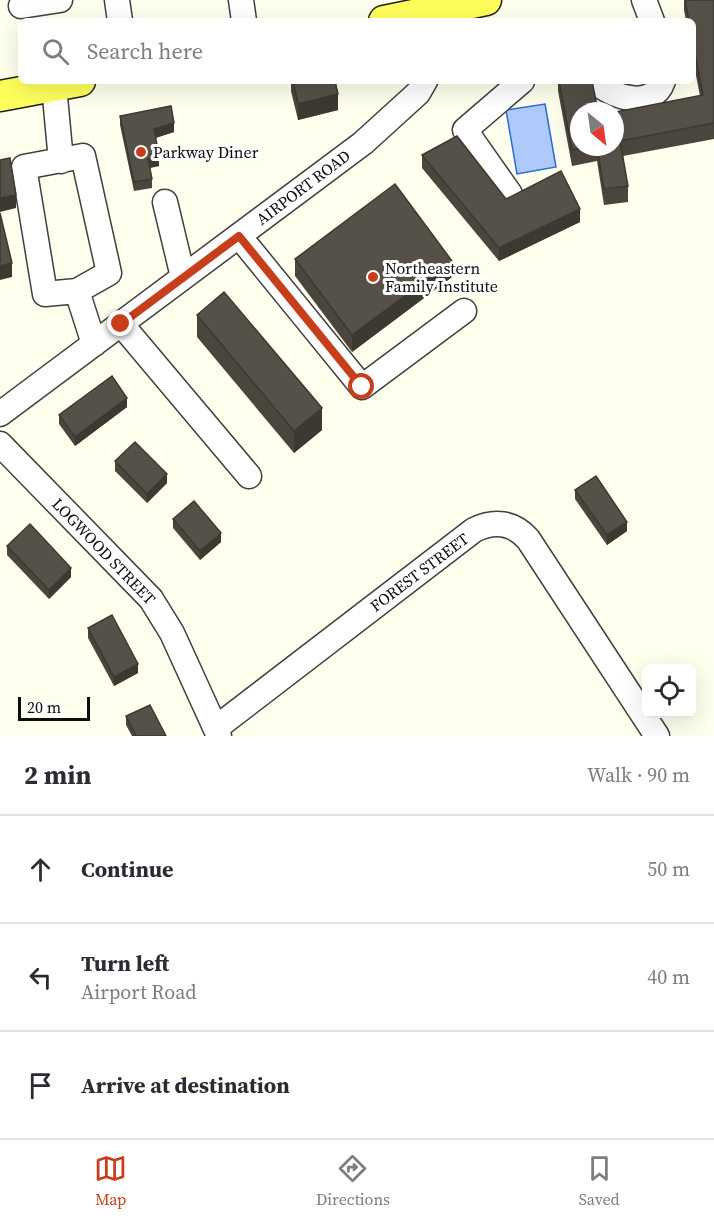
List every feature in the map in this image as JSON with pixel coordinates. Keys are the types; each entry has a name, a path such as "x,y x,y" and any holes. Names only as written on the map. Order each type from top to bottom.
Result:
{"main road":[{"path":"413,18 452,14 486,0"},
{"path":"0,96 52,84"}],"street":[{"path":"22,9 60,0"},
{"path":"117,0 120,18"},
{"path":"240,0 243,18"},
{"path":"52,84 61,160"},
{"name":"AIRPORT ROAD","path":"0,414 363,143 418,93 423,84"},
{"path":"510,194 465,130 519,84"},
{"path":"598,84 606,91 635,99 650,95 662,84"},
{"path":"83,156 109,273 77,291 45,294 24,167 83,156"},
{"path":"165,202 183,277"},
{"path":"239,236 362,387 464,311"},
{"path":"77,291 94,344"},
{"path":"121,324 249,476"},
{"name":"LOGWOOD STREET","path":"0,444 151,599 172,633 218,732"},
{"name":"FOREST STREET","path":"218,732 474,530 499,523 515,528 528,539 657,736"}],"water":[{"path":"545,104 556,167 517,174 506,110"}],"building":[{"path":"685,0 714,0 714,123 624,140 624,110 703,95 696,59 696,18 688,18"},
{"path":"294,84 336,84 338,94 298,104"},
{"path":"560,84 593,84 596,102 570,102 570,139"},
{"name":"Parkway Diner","path":"171,106 174,123 154,129 159,156 148,159 152,179 134,182 120,116"},
{"path":"457,136 506,199 561,171 580,209 499,248 422,155"},
{"path":"598,156 623,156 628,186 604,189"},
{"path":"10,158 16,195 0,198 0,160"},
{"name":"Northeastern Family Institute","path":"395,184 452,261 352,335 295,259"},
{"path":"0,213 12,263 0,266"},
{"path":"224,292 322,408 294,431 197,315"},
{"path":"112,376 127,398 75,437 59,415"},
{"path":"135,442 167,474 147,494 115,461"},
{"path":"596,476 627,522 607,535 575,490"},
{"path":"194,501 221,533 200,551 173,519"},
{"path":"30,524 71,568 49,590 7,546"},
{"path":"112,615 138,664 114,677 88,628"},
{"path":"150,705 166,736 136,736 126,716"}],"place":[{"name":"Parkway Diner","path":"141,152"},
{"name":"Northeastern Family Institute","path":"373,277"}],"route":[{"path":"121,324 239,236 362,387"}]}
